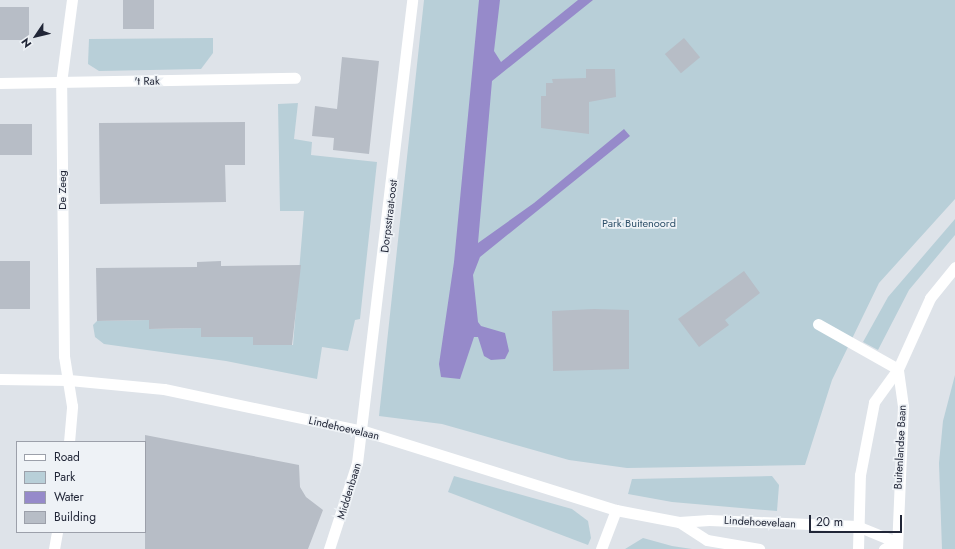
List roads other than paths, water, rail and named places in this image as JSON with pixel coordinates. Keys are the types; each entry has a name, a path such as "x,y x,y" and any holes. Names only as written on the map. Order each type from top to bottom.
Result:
{"street":[{"name":"De Zeeg","path":"69,441 72,406 64,356 61,83 72,0"},
{"name":"Dorpsstraat-oost","path":"364,431 412,0"},
{"name":"'t Rak","path":"0,83 295,78"},
{"path":"858,549 857,526 860,476 874,402 898,369 930,298 955,266"},
{"path":"818,324 898,369"},
{"name":"Buitenlandse Baan","path":"897,546 903,406 898,369"},
{"name":"Lindehoevelaan","path":"0,379 69,380 164,389 364,431 616,510 679,522 709,520 857,526 897,546"},
{"name":"Middenbaan","path":"329,549 357,463 364,431"},
{"path":"601,549 616,510"},
{"name":"Lindehoevelaan","path":"679,522 707,540 759,549"},
{"path":"54,549 57,533"},
{"path":"884,549 897,546"}],"water":[{"path":"479,0 500,0 494,51 501,62 578,0 593,0 492,81 478,243 534,203 624,129 630,136 480,257 473,275 478,322 481,326 505,333 509,351 505,359 491,360 484,356 478,337 474,337 460,379 441,377 439,364 454,262"}],"park label":[{"name":"Park Buitenoord","path":"639,223"}]}
